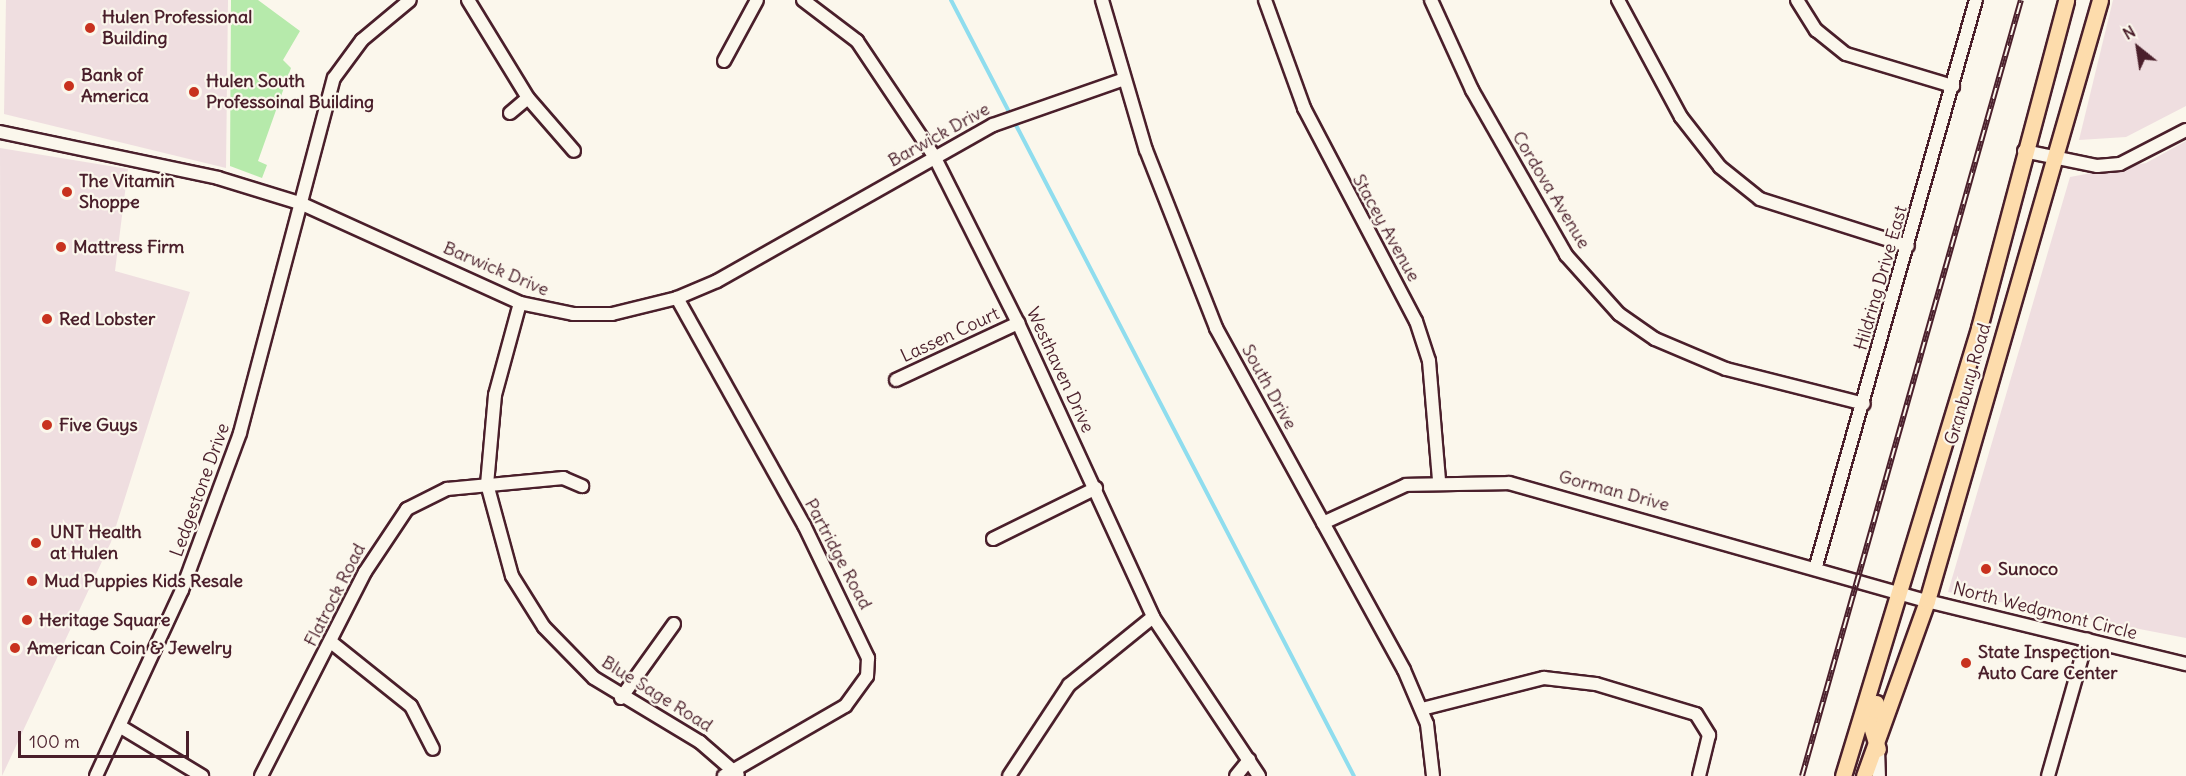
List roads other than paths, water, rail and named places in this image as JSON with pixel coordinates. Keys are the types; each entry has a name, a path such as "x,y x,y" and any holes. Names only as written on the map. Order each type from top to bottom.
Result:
{"main road":[{"name":"Granbury Road","path":"1844,776 1896,592 1979,327 2066,0"},
{"name":"Granbury Road","path":"1864,776 1878,749 1927,601 2100,0"},
{"path":"1878,749 1870,723 1883,678 1882,647"}],"street":[{"path":"300,203 334,78 362,40 410,0"},
{"path":"468,0 528,98 574,151"},
{"path":"724,61 757,0"},
{"name":"Westhaven Drive","path":"802,0 857,41 934,156 1018,323 1154,617 1259,776"},
{"name":"South Drive","path":"1102,0 1150,161 1216,328 1422,709 1433,776"},
{"name":"Stacey Avenue","path":"1265,0 1304,108 1416,321 1429,361 1439,481"},
{"name":"Cordova Avenue","path":"1431,0 1472,90 1566,255 1619,314 1655,339 1726,369 1864,404"},
{"path":"1618,0 1682,117 1720,167 1760,199 1908,246"},
{"path":"1797,0 1816,30 1846,54 1953,86"},
{"name":"Hildring Drive East","path":"1816,566 1864,404 1977,0"},
{"name":"Barwick Drive","path":"0,132 219,178 300,203 520,303 545,311 612,314 677,298 728,275 934,156 993,125 1029,109 1124,79"},
{"path":"510,113 528,98"},
{"path":"2024,152 2097,166 2120,164 2186,130"},
{"name":"Ledgestone Drive","path":"96,776 182,590 240,433 300,203"},
{"name":"Partridge Road","path":"677,298 804,525 868,658 867,676 845,706 733,774"},
{"name":"Blue Sage Road","path":"520,303 495,394 487,484 500,545 527,604 578,663 621,698 700,742 733,774"},
{"name":"Lassen Court","path":"896,380 1018,323"},
{"name":"Flatrock Road","path":"261,776 371,562 407,509 447,489 563,478 582,486"},
{"name":"Gorman Drive","path":"1323,523 1371,497 1439,481 1542,490 1816,566 1896,592"},
{"path":"993,539 1096,489"},
{"name":"North Wedgmont Circle","path":"1896,592 2186,664"},
{"path":"1009,776 1069,685 1154,617"},
{"path":"621,698 674,624"},
{"path":"2048,776 2087,639"},
{"path":"331,642 411,706 433,749"},
{"path":"1422,709 1544,678 1596,684 1696,714 1709,735 1700,776"},
{"path":"121,726 202,776"},
{"path":"1878,749 1879,776"},
{"path":"1236,776 1249,760"}],"waterway":[{"path":"951,0 1354,776"}],"railway":[{"path":"1802,776 2021,0"}],"place":[{"name":"Hulen Professional Building","path":"90,28"},
{"name":"Bank of America","path":"69,86"},
{"name":"Hulen South Professoinal Building","path":"194,92"},
{"name":"The Vitamin Shoppe","path":"67,192"},
{"name":"Mattress Firm","path":"61,247"},
{"name":"Red Lobster","path":"47,319"},
{"name":"Five Guys","path":"47,425"},
{"name":"UNT Health at Hulen","path":"36,543"},
{"name":"Sunoco","path":"1986,569"},
{"name":"Mud Puppies Kids Resale","path":"32,581"},
{"name":"Heritage Square","path":"27,620"},
{"name":"American Coin & Jewelry","path":"15,648"},
{"name":"State Inspection Auto Care Center","path":"1966,663"}]}
